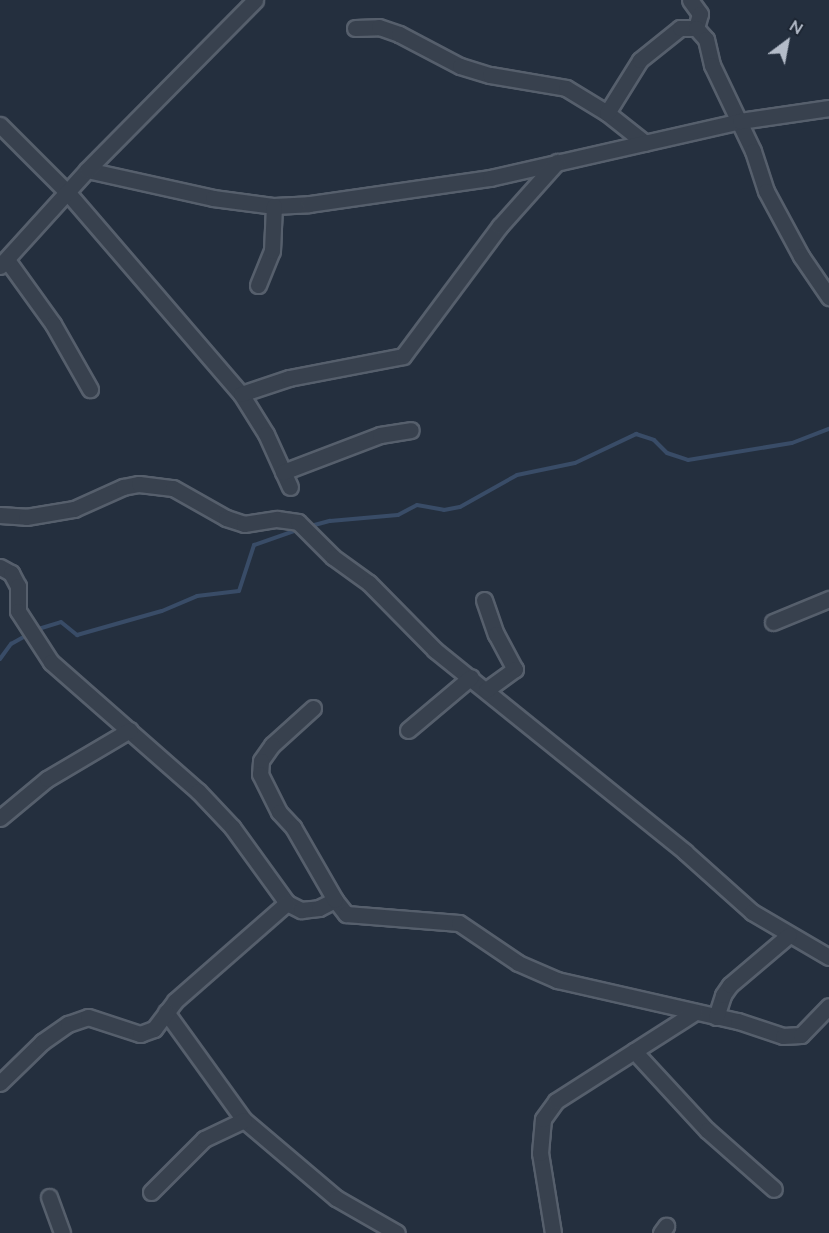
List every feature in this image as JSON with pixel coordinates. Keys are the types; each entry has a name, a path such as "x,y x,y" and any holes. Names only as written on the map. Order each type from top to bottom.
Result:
{"street":[{"path":"90,389 53,324 3,263 87,170 255,0"},
{"path":"690,0 700,14 696,28"},
{"path":"355,28 379,27 399,34 460,66 490,75 566,88 607,113 645,143"},
{"path":"607,113 640,60 680,28 696,28 706,39 712,65 740,121 783,225 829,297"},
{"path":"87,170 213,198 274,206 309,204 490,178 740,121 829,108"},
{"path":"0,125 68,193 241,394 266,434 290,487"},
{"path":"241,394 289,378 403,356 500,226 557,162"},
{"path":"258,285 272,251 274,206"},
{"path":"283,472 369,438 411,430"},
{"path":"0,515 27,517 74,509 123,487 147,484 173,488 226,518 244,524 277,519 302,528 369,583 435,650 471,677 752,912 829,957"},
{"path":"0,567 11,573 18,586 21,619 37,646 219,813 287,903 301,910 335,900"},
{"path":"773,622 829,599"},
{"path":"484,600 515,669 486,690"},
{"path":"408,730 471,677"},
{"path":"313,708 272,745 261,761 260,774 279,812 293,827 335,900 346,914 459,923 518,963 557,980 716,1017 783,1036 801,1035 829,1006"},
{"path":"0,818 48,779 130,730"},
{"path":"0,1083 42,1042 68,1024 88,1017 140,1034 154,1029 166,1012 287,903"},
{"path":"716,1017 723,995 730,985 789,935"},
{"path":"166,1012 244,1120 336,1198 397,1233"},
{"path":"554,1233 540,1153 543,1119 556,1101 695,1012"},
{"path":"634,1051 707,1130 774,1189"},
{"path":"151,1192 204,1139 244,1120"},
{"path":"49,1197 62,1233"}],"waterway":[{"path":"307,527 330,521 398,515 417,505 444,510 460,507 517,475 575,463 636,434 654,440 667,453 688,460 792,443 829,429"},
{"path":"35,630 61,622 77,635 162,611 197,596 239,591 254,545 300,529"},
{"path":"0,659 11,644 29,634"}]}
